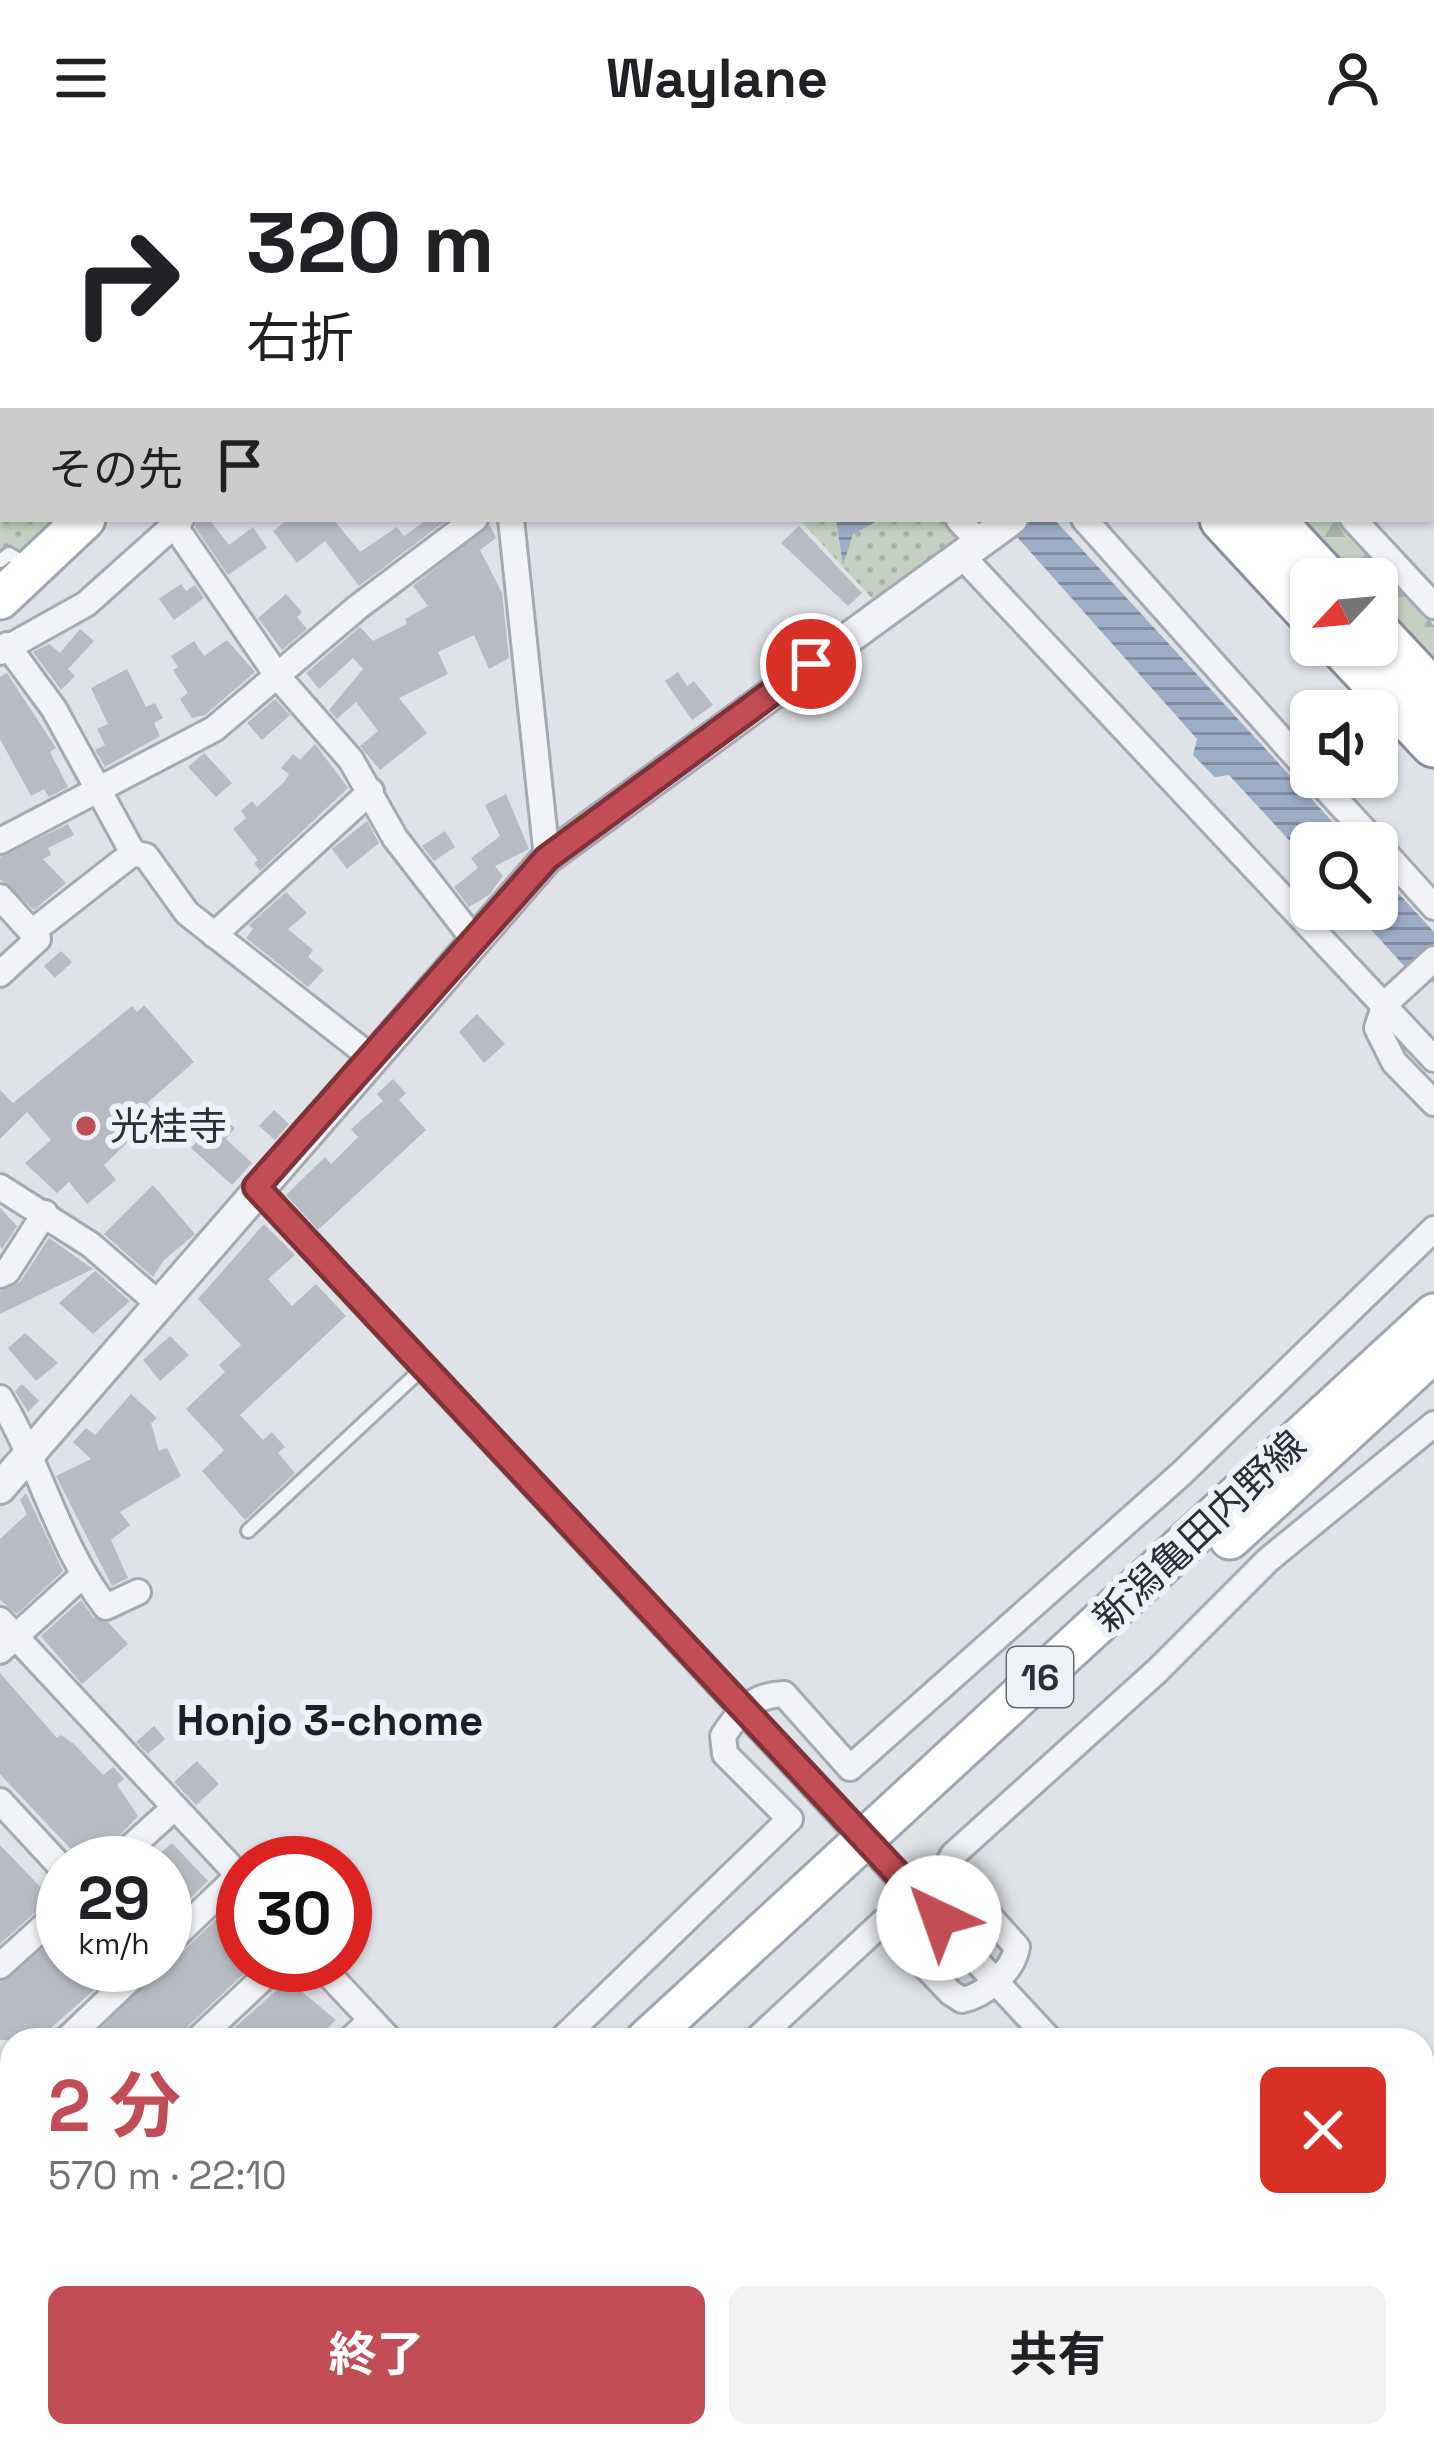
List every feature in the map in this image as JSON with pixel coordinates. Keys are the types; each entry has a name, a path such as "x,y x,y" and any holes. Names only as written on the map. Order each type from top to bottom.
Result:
{"highway":[{"path":"1226,522 1290,591"},
{"path":"1273,522 1306,558"},
{"path":"1398,655 1434,694"},
{"path":"1361,666 1434,744"}],"main road":[{"path":"0,599 17,564 81,522"},
{"name":"新潟亀田内野線","path":"697,2028 876,1848 1434,1314"},
{"name":"新潟亀田内野線","path":"660,2028 876,1848 1434,1352"}],"street":[{"path":"133,854 54,710 3,649 86,604 177,522 279,678 352,760 395,838 475,941"},
{"path":"0,842 214,729 358,608 471,522"},
{"path":"511,522 547,858"},
{"path":"959,522 971,550 1434,1059"},
{"path":"0,1488 160,1306 256,1187 547,858 1008,522"},
{"path":"1087,522 1290,749"},
{"path":"1356,522 1434,606"},
{"path":"214,934 371,791"},
{"path":"1334,798 1356,822"},
{"path":"32,932 133,854 146,856 187,914 372,1058"},
{"path":"1398,868 1434,907"},
{"path":"0,897 38,939 0,974"},
{"path":"1434,959 1385,1004 1377,1028 1380,1039 1434,1103"},
{"path":"0,1186 45,1213 160,1306"},
{"path":"256,1187 1039,2028"},
{"path":"0,1275 8,1272 45,1213"},
{"path":"573,2028 790,1819 725,1754 723,1736 740,1709 768,1695 784,1694 850,1768 1180,1474 1434,1229"},
{"path":"0,1398 32,1451 82,1576 106,1607 138,1592"},
{"path":"769,2028 883,1922 962,2000 986,1990 1015,1962 1017,1947 953,1876 947,1866 953,1855 1157,1671 1268,1560 1434,1424"},
{"path":"82,1576 5,1636 216,1852"},
{"path":"0,1801 36,1840"},
{"path":"143,1836 174,1808"},
{"path":"192,1922 216,1900"},
{"path":"0,1966 36,1933"},
{"path":"79,2028 117,1992"},
{"path":"210,2028 248,1992"},
{"path":"345,1992 379,2028"},
{"path":"363,2028 371,2020"}],"lane":[{"path":"248,1531 424,1367"}],"green space":[{"path":"0,522 69,522 0,588"},
{"path":"802,522 945,522 961,540 878,605"},
{"path":"1299,522 1338,522 1371,558 1332,558"},
{"path":"1398,586 1434,625 1434,666 1398,627"}],"water":[{"path":"836,522 875,522 853,534 843,565"},
{"path":"1004,522 1057,522 1290,776 1290,798 1311,798 1333,822 1290,822 1290,841 1229,775 1215,777 1193,755 1197,739"},
{"path":"1398,893 1434,932 1434,983 1407,969 1371,930 1398,930"}],"building":[{"path":"196,522 211,522 229,545 253,527 267,548 228,575 195,527"},
{"path":"285,522 335,522 360,552 397,527 404,536 424,522 444,522 359,586 325,541 297,563 273,531"},
{"path":"490,525 496,538 480,550 502,593 509,658 489,669 474,635 438,652 448,674 399,698 427,733 380,770 360,746 378,731 356,702 337,719 329,710 363,669 353,658 319,689 306,673 360,627 373,641 407,624 405,619 428,606 413,586"},
{"path":"799,526 862,593 848,606 781,543"},
{"path":"181,584 186,591 195,585 204,598 174,620 159,599"},
{"path":"286,594 302,612 297,617 307,629 282,650 258,618"},
{"path":"80,629 94,641 68,669 75,676 61,690 33,652 49,644 60,653"},
{"path":"227,640 255,672 205,715 192,718 180,699 188,693 173,670 178,667 171,656 194,641 204,656"},
{"path":"127,669 146,707 155,703 163,718 154,723 160,736 105,767 95,750 105,745 97,729 108,724 91,688"},
{"path":"678,672 687,686 694,681 713,705 692,720 665,681"},
{"path":"7,673 56,748 50,752 68,787 49,797 44,789 31,796 0,739 0,677"},
{"path":"275,699 290,715 262,740 247,723"},
{"path":"315,744 348,788 260,871 254,863 258,860 233,829 246,818 241,811 252,801 257,807 284,782 289,774 281,768 293,754 300,760"},
{"path":"204,753 232,783 216,797 188,767"},
{"path":"506,794 529,849 495,866 503,876 489,895 469,907 454,887 478,868 471,858 500,836 485,805"},
{"path":"367,821 379,843 347,869 332,849"},
{"path":"68,824 74,835 48,848 51,855 43,859 66,883 34,910 0,879 0,857"},
{"path":"445,831 455,847 434,861 422,846"},
{"path":"286,892 307,913 288,929 313,950 308,957 324,970 308,987 246,938 253,929 249,925"},
{"path":"61,951 72,962 55,978 44,966"},
{"path":"144,1005 194,1062 147,1103 157,1114 104,1165 116,1180 87,1204 69,1182 57,1193 25,1163 51,1140 27,1112 0,1139 0,1090 13,1103 132,1006 137,1012"},
{"path":"477,1014 505,1044 484,1063 459,1032"},
{"path":"393,1079 406,1093 399,1100 426,1130 318,1230 286,1195 325,1157 331,1164 358,1137 351,1129 383,1101 377,1094"},
{"path":"274,1110 289,1124 275,1140 259,1126"},
{"path":"221,1116 235,1128 226,1139 252,1163 232,1185 191,1148"},
{"path":"153,1185 195,1234 164,1260 153,1277 104,1234"},
{"path":"0,1208 17,1226 2,1249 0,1246"},
{"path":"264,1224 295,1255 268,1279 292,1306 316,1284 346,1316 240,1415 263,1440 272,1432 285,1447 278,1453 295,1473 245,1520 202,1471 224,1450 186,1409 225,1372 219,1365 241,1345 198,1299"},
{"path":"49,1238 93,1269 0,1314 0,1291 20,1282"},
{"path":"95,1271 130,1301 93,1334 59,1303"},
{"path":"25,1333 58,1363 36,1381 8,1348"},
{"path":"170,1336 189,1355 160,1381 143,1360"},
{"path":"22,1384 39,1401 28,1412 15,1391"},
{"path":"131,1394 157,1418 151,1423 159,1451 167,1448 181,1476 120,1512 130,1525 111,1540 128,1578 112,1586 56,1476 91,1459 73,1442 86,1428 95,1435"},
{"path":"26,1493 63,1571 17,1614 0,1600 0,1539 27,1514 20,1500"},
{"path":"81,1600 93,1617 109,1623 128,1644 82,1684 41,1636"},
{"path":"0,1673 57,1738 61,1735 74,1744 103,1775 113,1767 124,1779 117,1785 138,1816 119,1836 59,1836 0,1774"},
{"path":"154,1726 165,1739 148,1754 136,1742"},
{"path":"197,1761 219,1784 196,1805 174,1782"},
{"path":"0,1845 36,1882 36,1912 0,1944"},
{"path":"192,1864 208,1881 192,1897"},
{"path":"216,1920 216,1992 224,1992 186,2028 102,2028 136,1992 192,1992 192,1943"},
{"path":"36,1953 36,1992 92,1992 51,2028 0,2028 0,1982"},
{"path":"275,1992 302,1992 336,2020 328,2028 234,2028"}],"place":[{"name":"光桂寺","path":"86,1126"}],"district":[{"name":"Honjo 3-chome","path":"330,1720"}],"route":[{"path":"811,664 547,858 256,1187 939,1918"}]}
